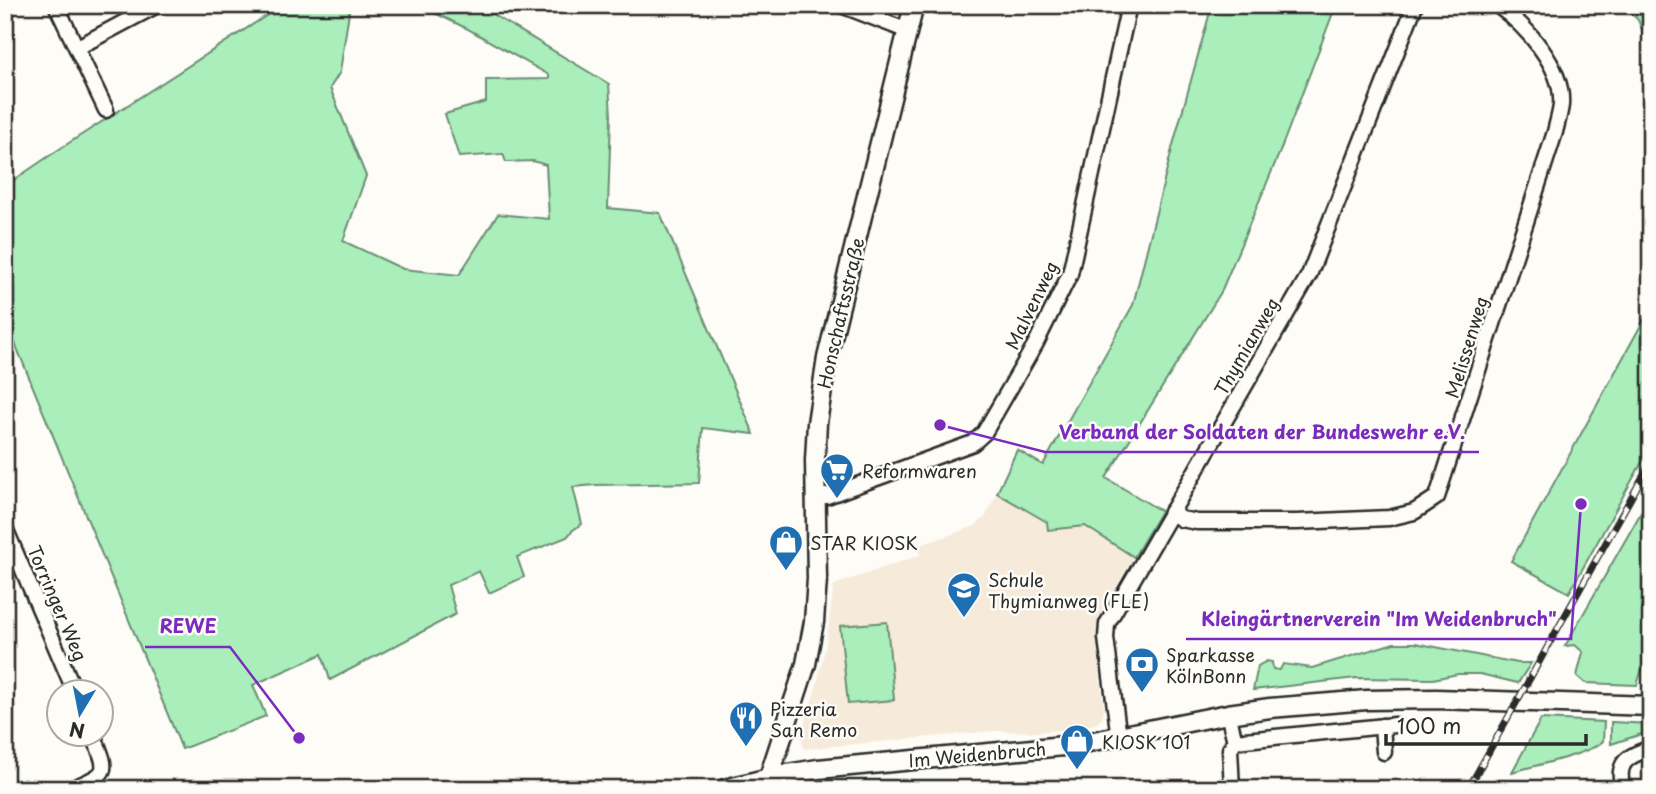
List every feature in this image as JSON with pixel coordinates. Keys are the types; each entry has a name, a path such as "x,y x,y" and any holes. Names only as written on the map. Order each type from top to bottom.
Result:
{"street":[{"path":"56,5 106,110"},
{"path":"78,47 157,5"},
{"path":"841,5 908,30"},
{"name":"Honschaftsstraße","path":"768,783 800,685 812,633 817,579 814,496 817,423 833,329 914,5"},
{"name":"Malvenweg","path":"814,496 827,496 973,443 984,433 1061,296 1070,274 1129,5"},
{"name":"Thymianweg","path":"1119,738 1106,638 1107,624 1309,275 1415,5"},
{"name":"Melissenweg","path":"1171,512 1181,519 1197,522 1389,518 1415,512 1437,497 1555,132 1561,103 1559,83 1552,66 1516,18 1497,5"},
{"name":"Torringer Weg","path":"5,528 69,678"},
{"name":"Im Weidenbruch","path":"725,789 768,783 829,768 1074,745 1270,708 1367,700 1436,699 1651,706"},
{"path":"1228,715 1236,741"},
{"path":"1232,789 1230,749 1236,741 1388,725 1384,752"},
{"path":"71,789 100,776 105,763 99,748"},
{"path":"1623,789 1620,776 1626,759 1651,748"}],"shaded area":[{"name":"Schule Thymianweg (FLE)","path":"997,493 1047,522 1048,529 1085,526 1134,557 1098,623 1098,656 1104,709 1102,719 1095,724 1076,729 994,731 804,749 801,734 826,644 834,585 920,555 918,546 975,526 986,516"}],"green space":[{"path":"283,5 350,5 340,72 330,88 366,176 343,241 403,269 459,275 498,214 549,219 546,165 533,161 506,162 503,154 459,157 445,114 486,102 486,80 549,79 549,75 466,28 418,5 477,5 609,84 611,116 608,208 660,213 754,434 703,428 699,483 573,487 582,524 567,537 517,557 524,577 489,593 479,571 448,585 456,614 330,680 322,654 253,685 266,716 182,749 5,319 5,186"},
{"path":"1212,5 1336,5 1279,154 1221,292 1106,478 1161,511 1134,557 1085,526 1048,530 1047,522 997,493 1017,450 1043,465 1133,305"},
{"path":"1623,5 1651,5 1651,50 1638,20"},
{"path":"1651,307 1651,446 1569,593 1511,561"},
{"path":"1651,495 1651,640 1637,685 1585,683 1577,676 1583,652 1575,645 1565,646"},
{"path":"887,622 894,700 848,704 840,626"},
{"path":"1394,643 1415,643 1517,663 1531,663 1518,683 1480,674 1458,674 1433,679 1356,678 1253,690 1258,666 1267,661 1272,662 1273,669 1280,670 1283,664 1312,668"},
{"path":"1541,719 1604,722 1603,741 1574,755 1512,772"},
{"path":"1611,722 1651,724 1651,731 1611,744"}],"railway":[{"path":"1468,789 1651,462"}],"place":[{"name":"Verband der Soldaten der Bundeswehr e.V.","path":"940,425"},
{"name":"Reformwaren","path":"837,500"},
{"name":"Kleingärtnerverein \"Im Weidenbruch\"","path":"1581,504"},
{"name":"STAR KIOSK","path":"786,572"},
{"name":"Schule Thymianweg (FLE)","path":"964,619"},
{"name":"Sparkasse KölnBonn","path":"1142,694"},
{"name":"REWE","path":"299,738"},
{"name":"Pizzeria San Remo","path":"746,748"},
{"name":"KIOSK 101","path":"1077,771"}]}
